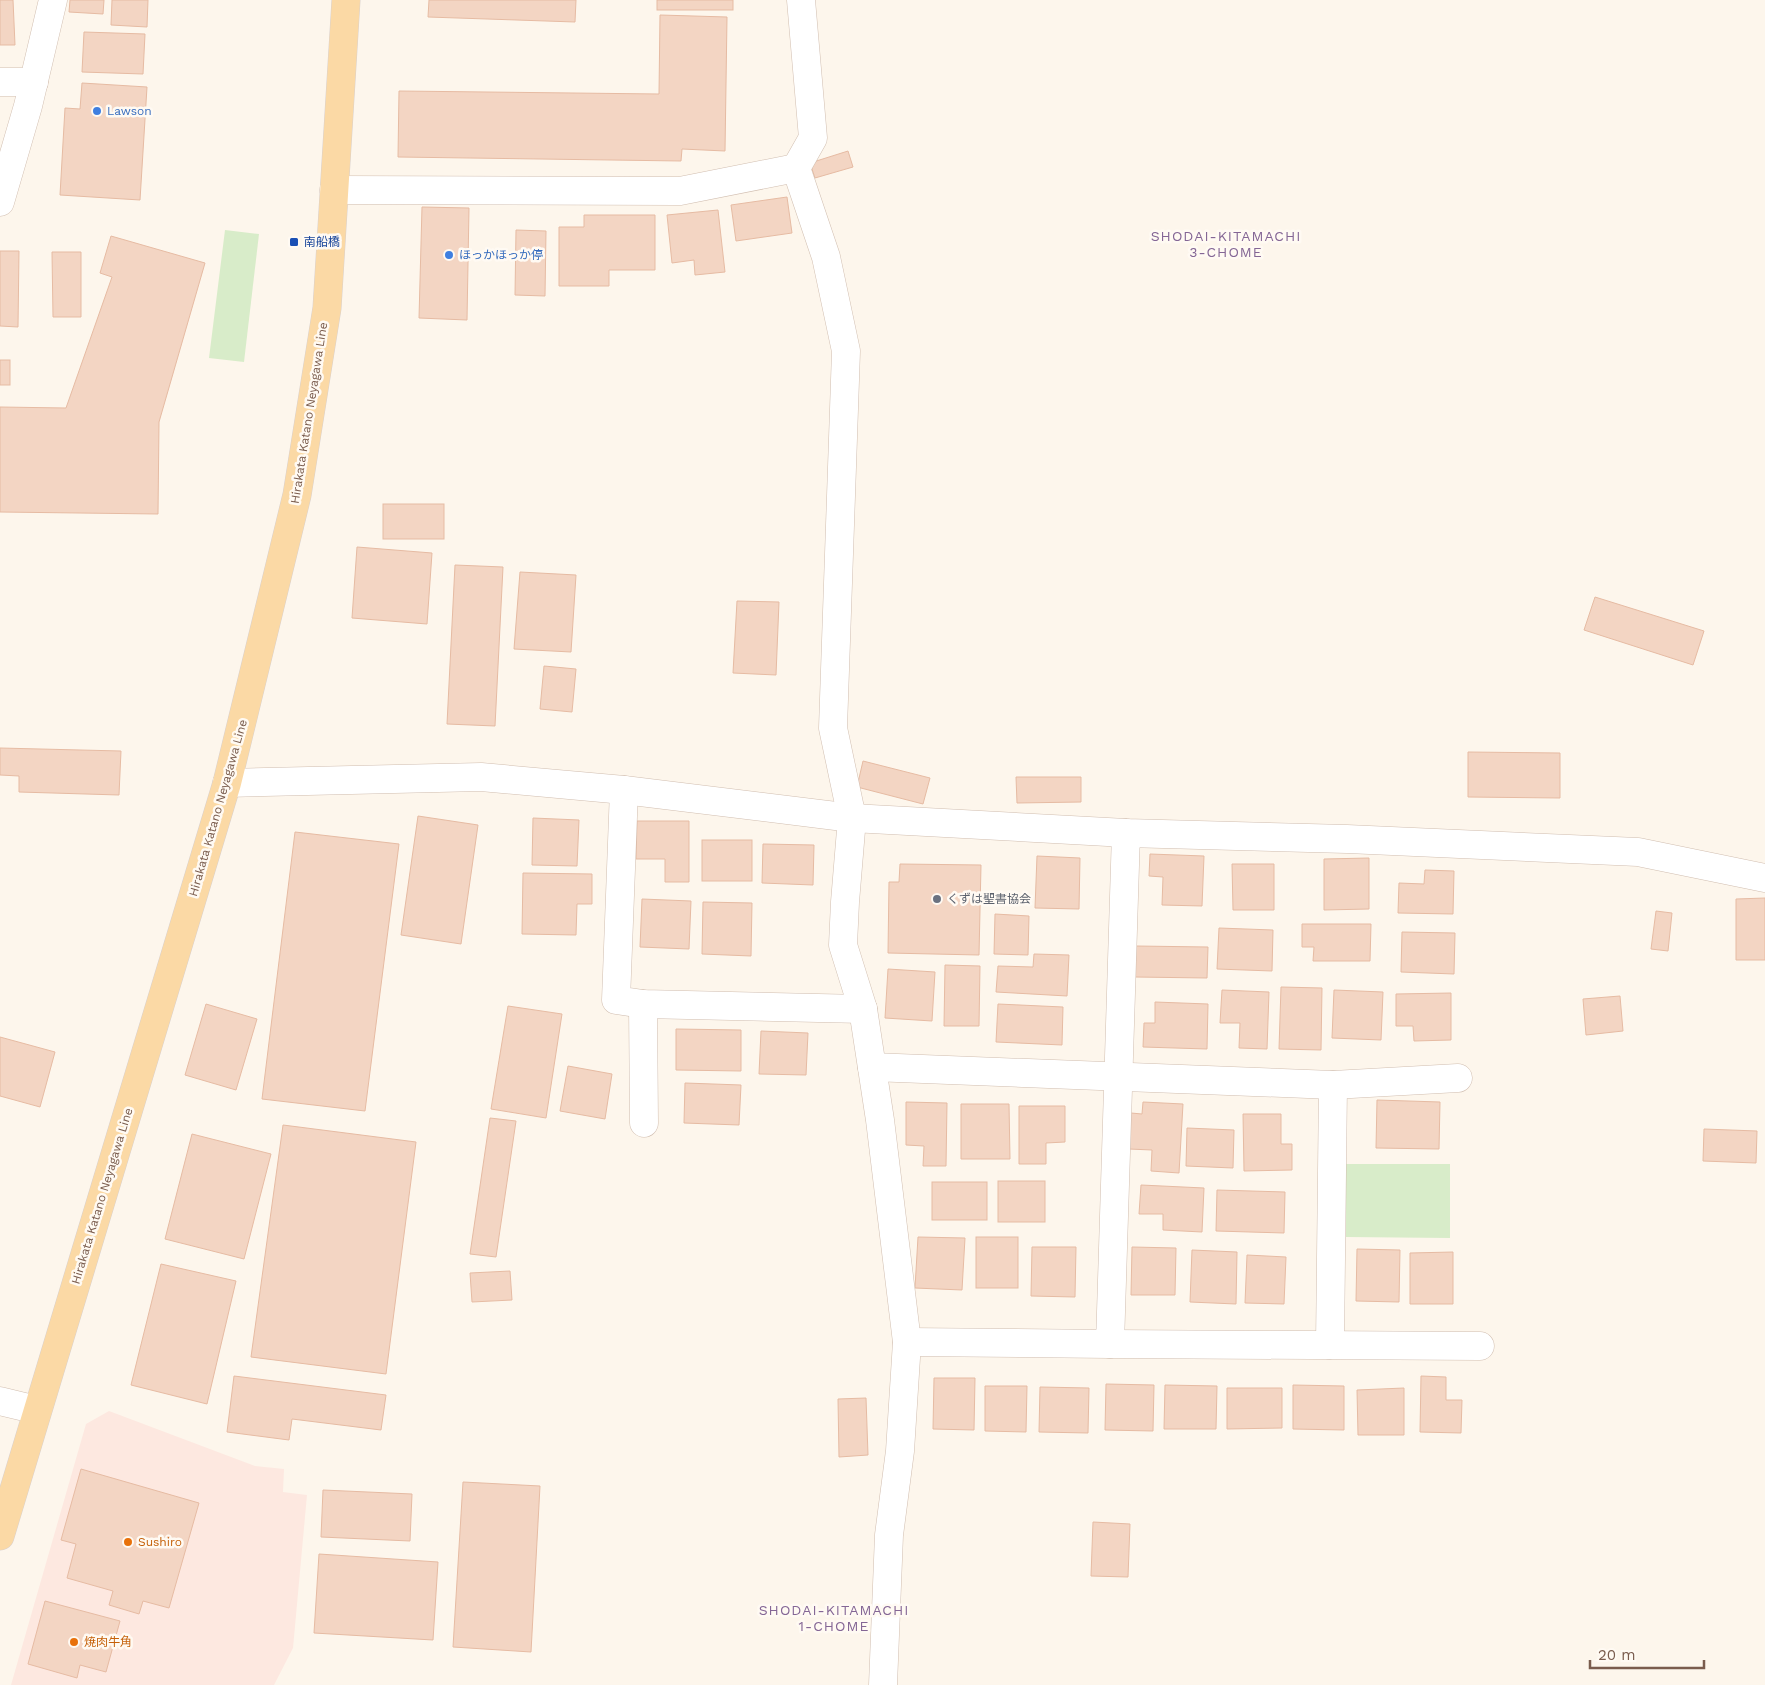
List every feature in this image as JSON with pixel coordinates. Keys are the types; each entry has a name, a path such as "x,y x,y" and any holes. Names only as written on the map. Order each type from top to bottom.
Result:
{"main road":[{"name":"Hirakata Katano Neyagawa Line","path":"0,1536 228,784 297,495 327,308 346,0"}],"street":[{"path":"0,202 34,82 53,0"},
{"path":"801,0 813,138 796,168 826,257 846,351 833,728 852,818 844,902 844,946 863,1009 907,1342 900,1451 889,1535 883,1685"},
{"path":"0,82 34,82"},
{"path":"334,190 680,191 796,168"},
{"path":"228,784 482,777 624,790 852,818 1126,833 1347,839 1638,852 1765,878"},
{"path":"624,790 616,1000 643,1004 863,1009"},
{"path":"1110,1344 1126,833"},
{"path":"643,1004 644,1123"},
{"path":"872,1067 1333,1085 1458,1078"},
{"path":"1330,1345 1333,1085"},
{"path":"907,1342 1480,1346"},
{"path":"0,1401 37,1410"}],"shaded area":[{"path":"109,1411 255,1466 284,1469 283,1492 307,1495 293,1648 274,1685 11,1685 86,1424"}],"green space":[{"path":"225,230 259,234 244,362 209,358"},
{"path":"1346,1164 1450,1164 1450,1238 1346,1237"}],"building":[{"path":"0,0 13,0 15,45 0,45"},
{"path":"70,0 104,0 103,14 69,12"},
{"path":"112,0 148,0 147,27 111,25"},
{"path":"429,0 576,0 575,22 428,17"},
{"path":"657,0 733,0 733,10 657,10"},
{"path":"660,15 727,17 725,151 682,149 681,161 398,157 399,91 659,94"},
{"path":"84,32 145,34 143,74 82,72"},
{"path":"82,83 147,87 140,200 60,195 65,108 80,109"},
{"path":"848,151 853,167 815,178 810,163"},
{"path":"787,197 792,233 736,241 731,205"},
{"path":"422,207 469,208 467,320 419,318"},
{"path":"718,210 725,272 695,275 694,260 672,263 667,215"},
{"path":"584,215 655,215 655,270 609,270 609,286 559,286 559,227 584,227"},
{"path":"516,230 546,231 545,296 515,295"},
{"path":"111,236 205,263 159,422 158,514 0,512 0,407 66,408 112,277 100,273"},
{"path":"0,251 19,251 18,327 0,326"},
{"path":"52,252 81,252 81,317 53,317"},
{"path":"0,360 10,360 10,385 0,385"},
{"path":"383,504 444,504 444,539 383,539"},
{"path":"357,547 432,553 427,624 352,618"},
{"path":"455,565 503,567 495,726 447,724"},
{"path":"520,572 576,575 571,652 514,649"},
{"path":"1595,597 1704,631 1693,665 1584,630"},
{"path":"737,601 779,602 776,675 733,673"},
{"path":"544,666 576,669 572,712 540,709"},
{"path":"0,748 121,751 119,795 19,792 19,776 0,775"},
{"path":"1468,752 1560,753 1560,798 1468,797"},
{"path":"863,761 930,778 923,804 857,787"},
{"path":"1016,777 1081,777 1081,802 1017,803"},
{"path":"418,816 478,825 461,944 401,935"},
{"path":"533,818 579,820 577,866 532,865"},
{"path":"637,821 689,821 689,882 665,882 665,859 636,859"},
{"path":"295,832 399,844 365,1111 262,1099"},
{"path":"702,840 752,840 752,881 702,881"},
{"path":"763,844 814,845 813,885 762,883"},
{"path":"1150,854 1204,856 1202,906 1162,905 1163,877 1149,876"},
{"path":"1037,856 1080,858 1079,909 1035,908"},
{"path":"1369,858 1369,909 1324,910 1324,859"},
{"path":"900,864 981,865 979,955 888,953 889,882 899,882"},
{"path":"1232,864 1274,864 1274,910 1233,910"},
{"path":"1425,870 1454,871 1453,914 1398,913 1399,883 1424,884"},
{"path":"523,873 592,874 592,904 577,904 576,935 522,934"},
{"path":"1765,898 1765,960 1736,960 1736,899"},
{"path":"642,899 691,901 689,949 640,947"},
{"path":"703,902 752,903 751,956 702,954"},
{"path":"1656,911 1672,913 1668,951 1651,949"},
{"path":"995,914 1029,916 1028,955 994,954"},
{"path":"1302,924 1371,924 1370,961 1313,961 1314,947 1302,947"},
{"path":"1219,928 1273,930 1272,971 1217,969"},
{"path":"1402,932 1455,933 1454,974 1401,972"},
{"path":"1136,946 1208,947 1207,978 1135,977"},
{"path":"1034,954 1069,955 1067,996 996,992 998,966 1033,967"},
{"path":"945,965 980,966 979,1026 944,1026"},
{"path":"888,969 935,972 932,1021 885,1018"},
{"path":"1281,987 1322,988 1321,1050 1279,1049"},
{"path":"1222,990 1269,992 1267,1049 1239,1048 1240,1023 1220,1023"},
{"path":"1334,990 1383,992 1381,1040 1332,1038"},
{"path":"1451,993 1451,1040 1414,1041 1413,1026 1396,1026 1396,994"},
{"path":"1620,996 1623,1031 1586,1035 1583,999"},
{"path":"1155,1002 1208,1004 1207,1049 1143,1047 1144,1023 1155,1023"},
{"path":"206,1004 257,1019 236,1090 185,1075"},
{"path":"998,1004 1063,1007 1062,1045 996,1042"},
{"path":"508,1006 562,1014 546,1118 491,1109"},
{"path":"676,1029 741,1030 741,1071 676,1070"},
{"path":"761,1031 808,1033 806,1075 759,1074"},
{"path":"0,1037 55,1052 40,1107 0,1096"},
{"path":"568,1066 612,1074 605,1119 560,1111"},
{"path":"685,1083 741,1085 739,1125 684,1123"},
{"path":"1377,1100 1440,1102 1439,1149 1376,1148"},
{"path":"906,1102 947,1103 946,1166 923,1166 924,1146 906,1145"},
{"path":"1143,1102 1183,1104 1179,1173 1151,1171 1152,1150 1129,1149 1131,1113 1142,1114"},
{"path":"961,1104 1009,1104 1010,1159 961,1159"},
{"path":"1019,1106 1065,1106 1065,1142 1046,1143 1046,1164 1019,1164"},
{"path":"1243,1114 1281,1114 1281,1144 1292,1144 1292,1170 1244,1171"},
{"path":"490,1118 516,1121 496,1257 470,1254"},
{"path":"283,1125 416,1142 386,1374 251,1357"},
{"path":"1187,1128 1234,1130 1233,1168 1186,1166"},
{"path":"1704,1129 1757,1131 1756,1163 1703,1161"},
{"path":"192,1134 271,1154 244,1259 165,1239"},
{"path":"998,1181 1045,1181 1045,1222 998,1222"},
{"path":"932,1182 987,1182 987,1220 932,1220"},
{"path":"1141,1185 1204,1188 1202,1232 1163,1230 1163,1214 1139,1214"},
{"path":"1217,1190 1285,1192 1284,1233 1216,1231"},
{"path":"918,1237 965,1238 962,1290 915,1288"},
{"path":"976,1237 1018,1237 1018,1288 976,1288"},
{"path":"1032,1247 1076,1247 1075,1297 1031,1296"},
{"path":"1132,1247 1176,1248 1175,1295 1131,1295"},
{"path":"1357,1249 1400,1250 1399,1302 1356,1301"},
{"path":"1192,1250 1237,1252 1236,1304 1190,1302"},
{"path":"1453,1252 1453,1304 1410,1304 1410,1253"},
{"path":"1247,1255 1286,1257 1284,1304 1245,1303"},
{"path":"161,1264 236,1281 207,1404 131,1385"},
{"path":"510,1271 512,1300 472,1302 470,1273"},
{"path":"234,1376 386,1395 381,1430 292,1419 289,1440 227,1432"},
{"path":"1421,1376 1446,1377 1446,1400 1462,1400 1461,1433 1420,1432"},
{"path":"934,1378 975,1378 974,1430 933,1429"},
{"path":"1106,1384 1154,1385 1153,1431 1105,1430"},
{"path":"1165,1385 1217,1386 1216,1429 1164,1429"},
{"path":"1293,1385 1344,1386 1344,1430 1293,1429"},
{"path":"985,1386 1027,1386 1026,1432 985,1431"},
{"path":"1040,1387 1089,1388 1088,1433 1039,1432"},
{"path":"1227,1388 1282,1388 1282,1428 1227,1429"},
{"path":"1404,1388 1404,1435 1358,1435 1357,1390"},
{"path":"866,1398 868,1455 839,1457 838,1399"},
{"name":"Sushiro","path":"81,1469 199,1503 169,1608 143,1601 139,1614 109,1605 113,1591 67,1578 76,1544 61,1540"},
{"path":"463,1482 540,1486 531,1652 453,1647"},
{"path":"323,1490 412,1494 410,1541 321,1537"},
{"path":"1093,1522 1130,1524 1128,1577 1091,1576"},
{"path":"319,1554 438,1562 433,1640 314,1633"},
{"name":"焼肉牛角","path":"45,1601 120,1621 106,1672 80,1665 77,1678 28,1664"}],"place":[{"name":"Lawson","path":"97,111"},
{"name":"南船橋","path":"294,242"},
{"name":"ほっかほっか停","path":"449,255"},
{"name":"くずは聖書協会","path":"937,899"},
{"name":"Sushiro","path":"128,1542"},
{"name":"焼肉牛角","path":"74,1642"}],"district":[{"name":"SHODAI-KITAMACHI 3-CHOME","path":"1226,244"},
{"name":"SHODAI-KITAMACHI 1-CHOME","path":"834,1618"}]}
